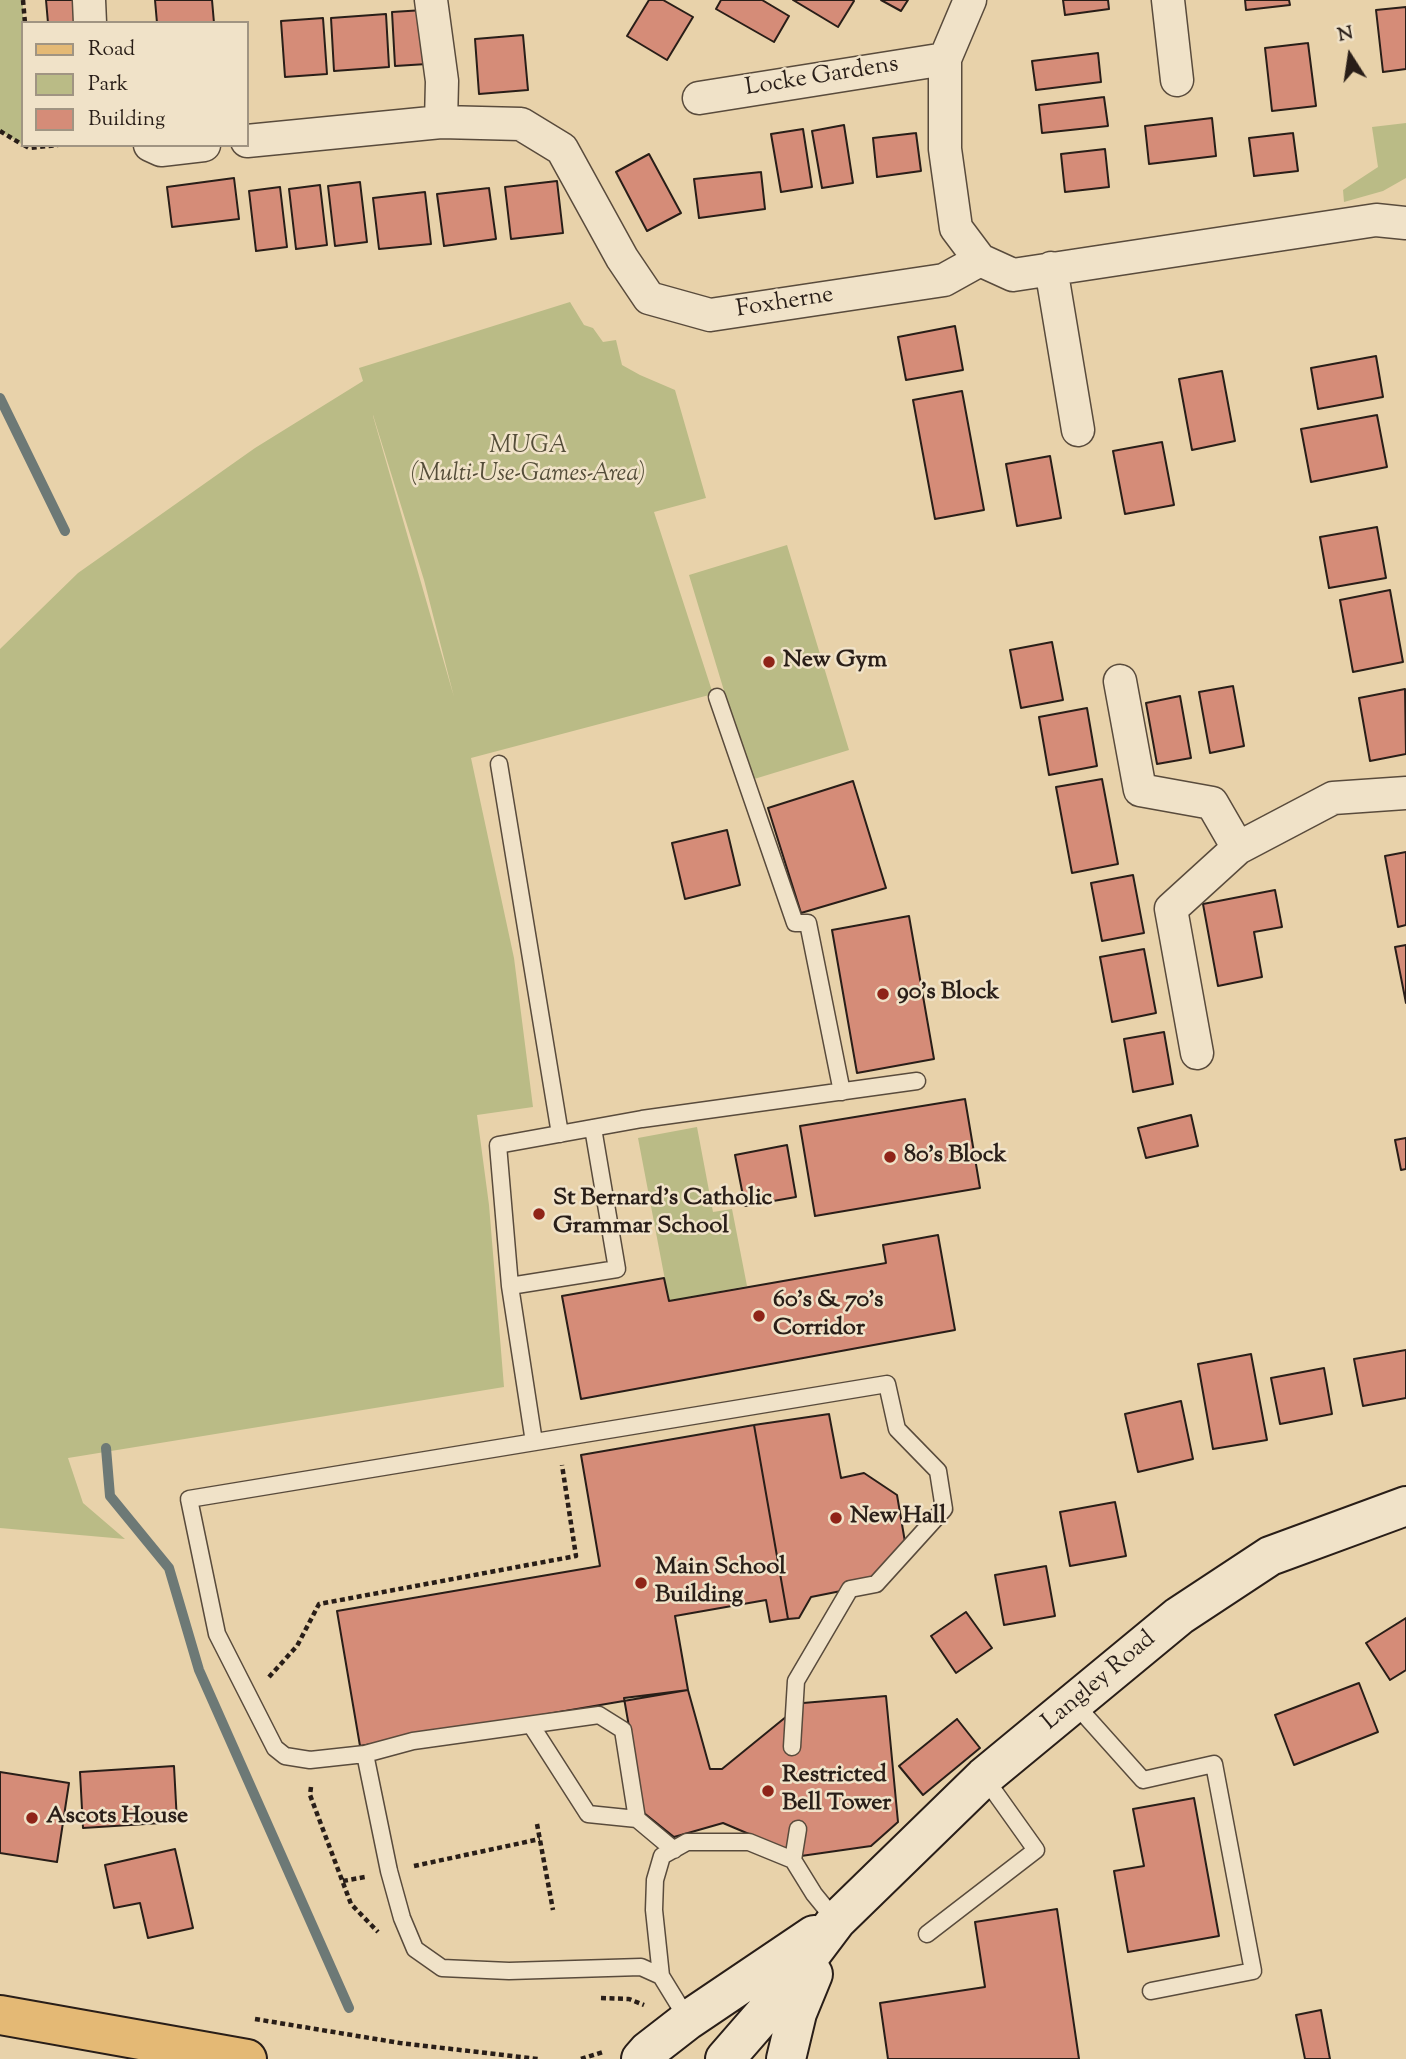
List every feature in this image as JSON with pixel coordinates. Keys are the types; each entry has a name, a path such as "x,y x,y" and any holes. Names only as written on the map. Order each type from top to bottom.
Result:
{"main road":[{"path":"0,2015 247,2059"}],"street":[{"path":"89,0 90,21"},
{"path":"432,0 442,81 441,122"},
{"path":"970,0 945,58 944,149 956,228 980,260 1013,275 1376,220 1406,223"},
{"path":"1168,0 1176,80"},
{"name":"Locke Gardens","path":"699,98 945,58"},
{"name":"Foxherne","path":"248,141 441,122 521,124 562,149 622,258 649,298 710,315 944,280 980,260"},
{"path":"156,147 182,147"},
{"path":"1051,268 1078,430"},
{"path":"1120,681 1140,790 1212,803 1238,848"},
{"path":"1198,1053 1171,909 1238,848 1333,797 1406,793"},
{"name":"Langley Road","path":"725,2059 778,1998 836,1921 984,1777 1179,1616 1270,1556 1406,1506"},
{"name":"Langley Road","path":"641,2059 688,2020 836,1921"},
{"name":"Langley Road","path":"786,2059 797,2012 836,1921"}],"lane":[{"path":"717,698 795,923 808,923 842,1092"},
{"path":"499,764 559,1135"},
{"path":"534,1442 510,1286 498,1145 593,1128 917,1081"},
{"path":"510,1286 617,1269 593,1128"},
{"path":"637,1819 623,1730 599,1715 413,1741 365,1754 310,1760 285,1756 275,1748 217,1634 189,1499 887,1384 897,1429 938,1471 944,1509 876,1584 850,1589 796,1681 792,1747"},
{"path":"1074,1703 1143,1780 1214,1764 1253,1972 1152,1991"},
{"path":"531,1725 588,1814 637,1819 674,1850"},
{"path":"365,1754 389,1871 402,1918 415,1949 442,1968 509,1971 641,1967 661,1976"},
{"path":"927,1934 1036,1850 984,1777"},
{"path":"793,1860 798,1829"},
{"path":"688,2020 661,1976 655,1932 655,1880 662,1856 687,1842 749,1843 793,1860 814,1894 836,1921"}],"path":[{"path":"23,0 25,21"},
{"path":"0,131 21,143"},
{"path":"265,1683 297,1646 319,1604 576,1556 557,1438"},
{"path":"537,1824 553,1910"},
{"path":"343,1881 540,1839"},
{"path":"251,2019 400,2043 538,2059"}],"green space":[{"path":"0,0 23,0 21,144 0,131"},
{"path":"1406,123 1406,178 1383,191 1344,202 1343,190 1378,167 1372,127"},
{"name":"MUGA (Multi-Use-Games-Area)","path":"570,302 584,325 593,328 603,342 616,340 622,365 675,390 706,498 654,512 713,694 471,758 514,958 533,1107 477,1115 489,1205 504,1387 68,1458 83,1503 125,1539 0,1528 0,649 78,573 255,448 363,381 359,368","holes":["373,415 424,580 454,697"]},
{"name":"New Gym","path":"787,545 849,750 751,780 689,575"},
{"path":"697,1127 713,1212 732,1209 747,1286 669,1301 638,1138"}],"building":[{"path":"46,0 79,0 81,21 48,21"},
{"path":"155,0 212,0 214,21 157,21"},
{"path":"649,0 663,0 693,17 667,60 627,36"},
{"path":"721,0 762,0 789,16 774,42 716,9"},
{"path":"793,0 853,0 854,1 838,27"},
{"path":"881,0 908,0 901,11"},
{"path":"1063,0 1108,0 1109,9 1065,15"},
{"path":"1245,0 1289,0 1290,5 1246,10"},
{"path":"1406,7 1406,69 1383,72 1376,10"},
{"path":"424,10 427,64 395,66 392,12"},
{"path":"386,14 389,67 334,71 331,18"},
{"path":"323,18 327,74 285,77 281,21"},
{"path":"523,35 528,90 479,94 475,39"},
{"path":"1308,43 1316,106 1272,111 1265,48"},
{"path":"1098,53 1101,82 1036,90 1032,61"},
{"path":"1104,97 1108,126 1042,133 1039,105"},
{"path":"1212,118 1216,156 1149,164 1145,126"},
{"path":"844,125 853,183 822,188 812,131"},
{"path":"803,129 812,187 781,192 771,134"},
{"path":"916,133 921,171 877,177 873,138"},
{"path":"1293,133 1298,171 1254,176 1249,138"},
{"path":"1105,149 1109,187 1065,192 1061,154"},
{"path":"649,154 681,213 647,231 616,172"},
{"path":"761,172 765,209 699,218 694,179"},
{"path":"234,178 239,219 172,227 167,187"},
{"path":"557,181 563,233 511,239 505,187"},
{"path":"360,182 367,242 335,246 328,186"},
{"path":"320,185 327,245 296,249 289,189"},
{"path":"280,187 287,247 256,251 249,191"},
{"path":"489,188 496,239 444,246 437,194"},
{"path":"425,192 431,244 379,249 373,198"},
{"path":"955,326 963,370 906,380 898,337"},
{"path":"1376,356 1383,397 1318,409 1311,368"},
{"path":"1222,371 1235,441 1192,450 1179,379"},
{"path":"962,391 984,510 935,519 913,400"},
{"path":"1377,415 1387,467 1311,482 1301,429"},
{"path":"1162,442 1174,505 1125,514 1113,451"},
{"path":"1050,456 1061,518 1017,526 1006,464"},
{"path":"1377,527 1386,578 1329,588 1320,537"},
{"path":"1390,590 1403,662 1353,672 1340,600"},
{"path":"1052,642 1063,700 1021,708 1010,650"},
{"path":"1233,686 1244,746 1210,753 1199,692"},
{"path":"1405,689 1406,754 1370,761 1359,698"},
{"path":"1180,696 1191,758 1157,764 1146,703"},
{"path":"1087,708 1097,766 1049,775 1039,717"},
{"path":"1102,779 1118,864 1072,873 1056,787"},
{"path":"853,781 886,888 801,913 768,808"},
{"path":"727,830 740,885 685,899 672,843"},
{"path":"1406,852 1406,925 1398,927 1385,856"},
{"path":"1133,875 1144,933 1102,941 1091,883"},
{"path":"1275,890 1282,927 1254,932 1262,977 1218,986 1203,904"},
{"name":"90's Block","path":"909,916 934,1059 857,1073 832,930"},
{"path":"1406,945 1406,1003 1395,947"},
{"path":"1144,949 1156,1013 1112,1022 1100,957"},
{"path":"1164,1032 1173,1084 1133,1092 1124,1039"},
{"name":"80's Block","path":"965,1099 980,1188 815,1216 800,1126"},
{"path":"1191,1115 1198,1146 1146,1158 1138,1128"},
{"path":"1406,1138 1406,1169 1401,1170 1395,1140"},
{"path":"787,1145 796,1197 745,1206 735,1155"},
{"name":"60's & 70's Corridor","path":"938,1235 955,1330 581,1399 562,1296 664,1278 669,1301 886,1263 883,1245"},
{"path":"1406,1350 1406,1398 1363,1406 1354,1359"},
{"path":"1251,1354 1267,1440 1213,1449 1198,1364"},
{"path":"1324,1368 1332,1414 1280,1424 1271,1378"},
{"path":"1181,1401 1193,1459 1138,1472 1125,1414"},
{"name":"New Hall","path":"829,1414 841,1478 864,1473 897,1495 905,1542 876,1584 811,1597 799,1618 788,1619 754,1425"},
{"name":"Main School Building","path":"754,1425 788,1619 770,1622 766,1600 675,1616 688,1690 360,1746 337,1611 600,1566 581,1455"},
{"path":"1115,1502 1126,1556 1070,1566 1060,1512"},
{"path":"1046,1566 1055,1616 1004,1625 995,1575"},
{"path":"966,1612 992,1648 956,1673 931,1636"},
{"path":"1406,1618 1406,1670 1390,1680 1366,1643"},
{"path":"1359,1683 1378,1732 1294,1765 1275,1715"},
{"name":"Restricted Bell Tower","path":"688,1690 710,1769 722,1769 803,1703 886,1696 898,1822 871,1846 801,1856 723,1823 674,1837 644,1813 624,1698"},
{"path":"957,1719 980,1748 923,1795 899,1766"},
{"path":"174,1766 177,1822 83,1828 80,1772"},
{"name":"Ascots House","path":"0,1772 69,1783 57,1862 0,1853"},
{"path":"1194,1798 1219,1936 1128,1952 1114,1871 1144,1866 1133,1809"},
{"path":"175,1849 193,1928 148,1938 140,1903 114,1908 105,1865"},
{"path":"1057,1909 1079,2059 888,2059 880,2003 985,1987 975,1922"},
{"path":"1321,2010 1330,2059 1305,2059 1296,2015"}],"waterway":[{"path":"0,398 65,531"},
{"path":"106,1448 110,1496 169,1568 199,1670 349,2008"}],"place":[{"name":"New Gym","path":"769,662"},
{"name":"90's Block","path":"883,994"},
{"name":"80's Block","path":"890,1157"},
{"name":"St Bernard's Catholic Grammar School","path":"539,1214"},
{"name":"60's & 70's Corridor","path":"759,1316"},
{"name":"New Hall","path":"836,1518"},
{"name":"Main School Building","path":"641,1583"},
{"name":"Restricted Bell Tower","path":"768,1791"},
{"name":"Ascots House","path":"32,1818"}]}
